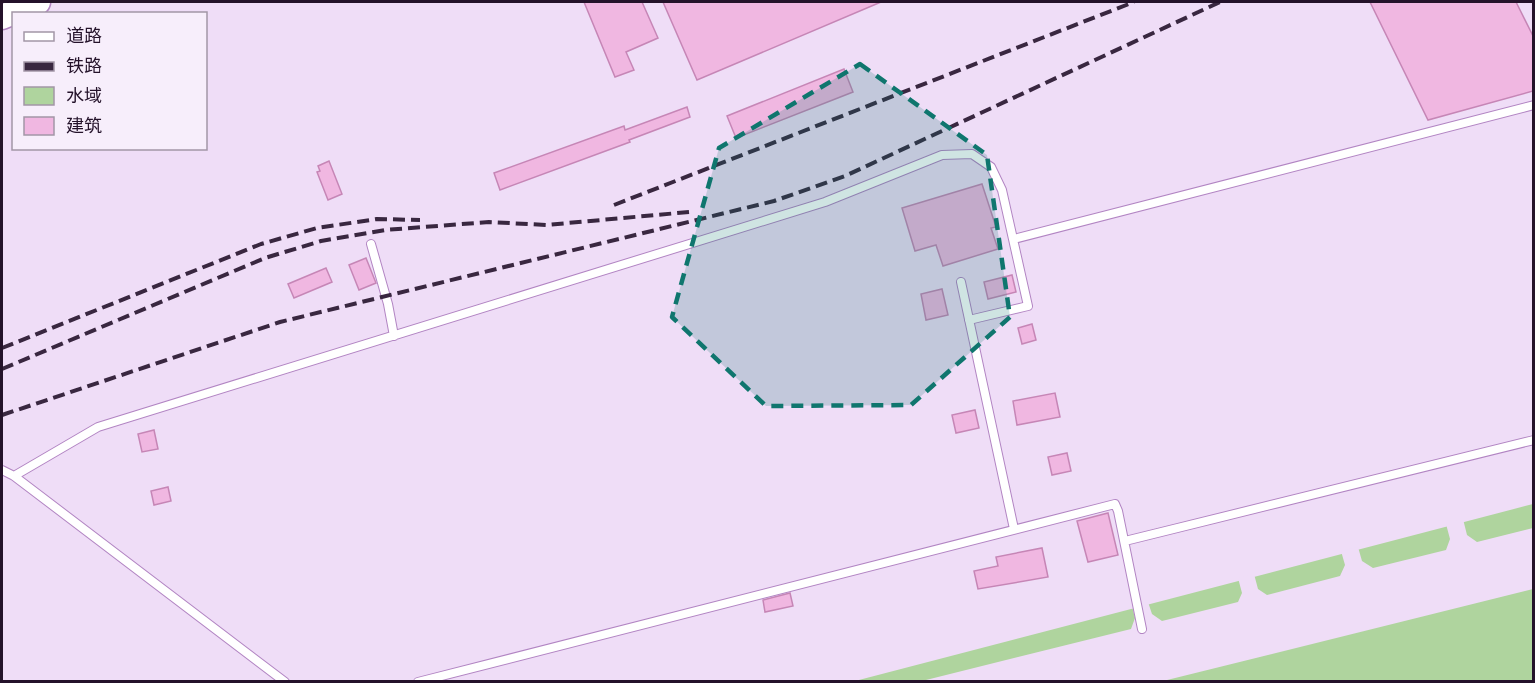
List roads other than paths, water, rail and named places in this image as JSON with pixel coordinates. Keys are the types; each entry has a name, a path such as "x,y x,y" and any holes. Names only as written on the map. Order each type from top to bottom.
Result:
{"main road":[{"path":"14,12 38,2"}],"lane":[{"path":"1014,239 1533,105"},
{"path":"14,476 98,427 825,202 942,155 972,154 991,167 1002,190 1028,306 969,320"},
{"path":"371,244 388,304 394,336"},
{"path":"961,282 1014,529"},
{"path":"1125,541 1533,440"},
{"path":"2,470 14,476 285,681"},
{"path":"418,681 1115,504 1125,541 1142,629"}],"water":[{"path":"1533,504 1533,681 855,681"}],"railway":[{"path":"614,205 1134,2"},
{"path":"2,415 280,322 774,201 845,176 1220,2"},
{"path":"2,369 265,258 321,241 385,230 489,222 546,225 689,212"},
{"path":"2,348 261,244 317,228 377,219 420,220"}]}
